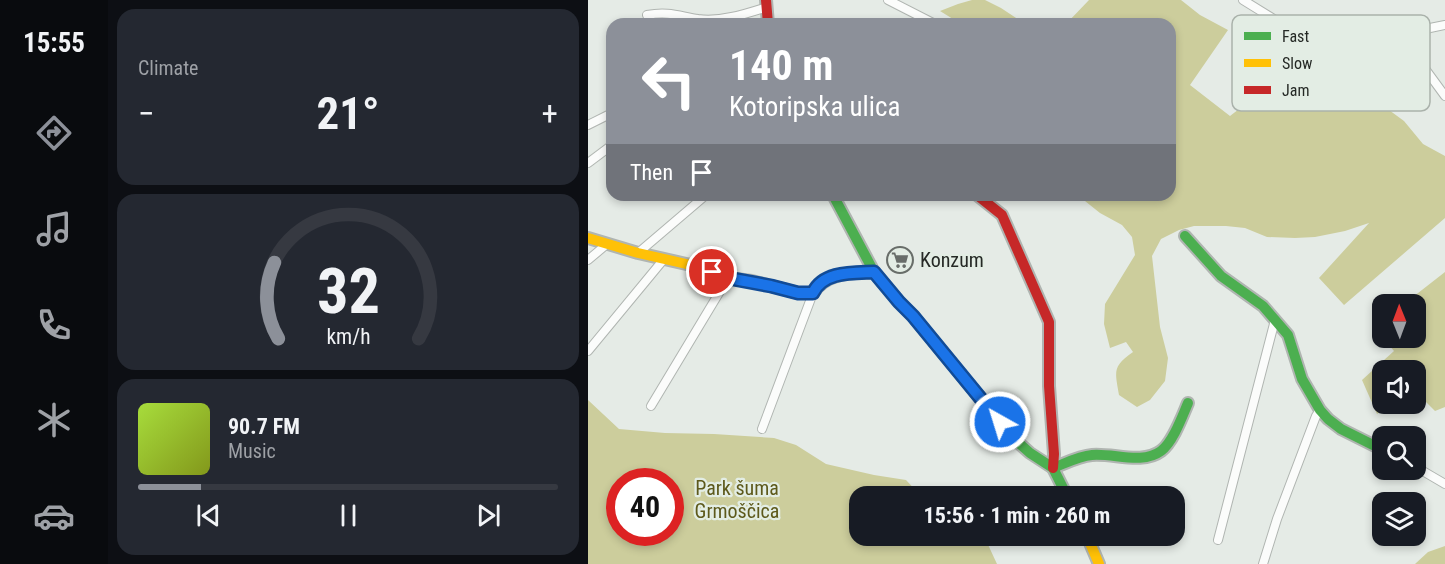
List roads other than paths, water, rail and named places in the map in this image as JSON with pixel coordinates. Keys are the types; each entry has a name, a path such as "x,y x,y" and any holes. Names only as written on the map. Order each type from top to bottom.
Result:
{"street":[{"path":"888,0 923,18"},
{"path":"1243,0 1267,15"},
{"path":"724,18 747,14 766,4"},
{"path":"647,15 665,13 695,18"},
{"path":"1430,28 1445,25"},
{"path":"1430,75 1445,96"},
{"path":"588,125 606,116"},
{"path":"588,163 606,150"},
{"path":"638,253 699,201"},
{"path":"836,201 874,272 1012,437 1030,453 1053,468 1062,486"},
{"path":"985,201 1002,214 1049,322 1048,386 1054,454 1053,468"},
{"path":"1185,236 1221,276 1263,306 1288,335 1302,379 1320,410 1328,419 1341,429 1372,444"},
{"path":"588,238 638,253 695,266 728,278 798,293 813,293"},
{"path":"588,260 607,244"},
{"path":"588,351 664,259"},
{"path":"762,429 816,287 827,278 874,272"},
{"path":"651,406 728,278"},
{"path":"1218,540 1275,320"},
{"path":"1053,468 1090,455 1107,454 1145,458 1161,451 1177,427 1188,403"},
{"path":"1263,564 1281,509 1320,410"},
{"path":"1426,473 1445,484"},
{"path":"1091,546 1099,564"}],"place":[{"name":"Konzum","path":"900,260"}],"park label":[{"name":"Park šuma Grmoščica","path":"737,500"}]}
